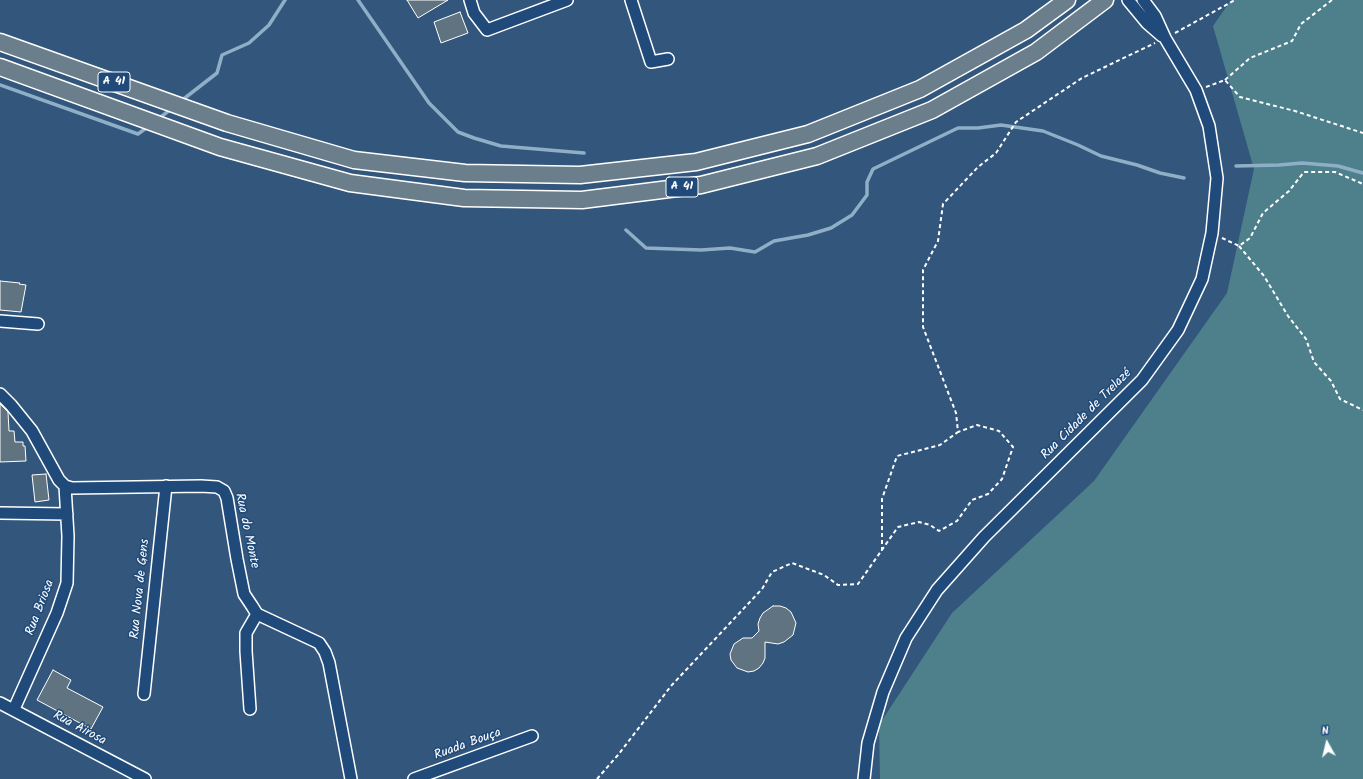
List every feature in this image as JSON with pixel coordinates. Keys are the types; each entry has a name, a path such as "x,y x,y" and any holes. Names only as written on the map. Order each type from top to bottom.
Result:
{"highway":[{"name":"A 41","path":"0,42 228,123 354,160 465,173 580,175 696,162 808,134 920,89 1026,30 1067,0"},
{"name":"A 41","path":"0,67 220,148 350,183 464,198 582,200 701,185 816,156 932,110 1036,52 1105,0"}],"street":[{"path":"470,0 474,13 487,30 567,0"},
{"path":"632,0 651,62 668,59"},
{"name":"Rua Cidade de Trelazé","path":"1128,0 1151,19"},
{"name":"Rua Cidade de Trelazé","path":"864,779 868,743 882,692 906,638 937,590 984,536 1142,380 1178,330 1202,279 1212,233 1217,178 1209,126 1196,90 1165,38 1151,19 1143,0"},
{"path":"0,321 38,324"},
{"path":"0,394 32,431 59,480 65,486"},
{"name":"Rua do Monte","path":"65,486 72,488 166,486 217,487 224,491 227,498 244,594 258,614 319,643 325,652 329,663 351,779"},
{"name":"Rua Briosa","path":"14,709 57,613 67,583 68,536 65,486"},
{"name":"Rua Nova de Gens","path":"144,694 166,486"},
{"path":"0,513 67,514"},
{"path":"250,709 246,633 258,614"},
{"name":"Rua Airosa","path":"0,703 145,779"},
{"name":"Ruada Bouça","path":"414,779 532,736"}],"path":[{"path":"958,432 956,413 923,327 923,270 938,241 943,204 978,166 996,154 1016,122 1082,78 1165,38 1235,0"},
{"path":"1196,90 1225,80 1250,58 1292,41 1301,24 1332,0"},
{"path":"1225,80 1240,97 1363,133"},
{"path":"1239,246 1250,238 1264,213 1289,191 1304,172 1335,172 1363,184"},
{"path":"1212,233 1239,246 1264,276 1288,316 1306,339 1314,362 1331,381 1340,399 1363,410"},
{"path":"597,779 618,755 671,686 762,589 772,572 792,563 824,575 838,585 858,584 882,551 898,528 919,522 930,525 939,531 957,521 972,500 988,494 1002,479 1013,447 999,431 977,425 958,432 940,444 897,456 882,499 882,551"}],"green space":[{"path":"1231,0 1363,0 1363,779 880,779 879,725 952,613 1094,481 1227,293 1254,169 1213,26"}],"building":[{"path":"407,0 448,0 418,18"},
{"path":"460,12 468,33 441,43 434,22"},
{"path":"0,281 26,285 21,312 0,310"},
{"path":"0,404 8,412 9,431 14,431 15,442 23,442 23,446 25,446 26,461 0,462"},
{"path":"46,474 49,500 35,502 32,475"},
{"path":"773,606 786,608 791,612 796,623 793,635 784,642 778,644 765,642 765,658 759,668 754,671 748,672 737,668 731,660 730,654 734,644 743,638 752,638 759,631 758,624 763,613"},
{"path":"53,670 71,680 67,688 103,707 91,729 37,700"}],"waterway":[{"path":"181,101 217,73 222,55 249,43 269,25 285,0"},
{"path":"358,0 429,103 458,132 501,146 584,153"},
{"path":"0,85 138,134 149,126"},
{"path":"157,120 171,109"},
{"path":"626,230 646,248 701,250 730,248 755,252 774,241 808,235 831,228 852,215 867,195 867,182 873,169 958,128 978,128 1001,125 1043,131 1101,156 1137,165 1160,173 1184,178"},
{"path":"1236,166 1302,163 1338,166 1363,173"}]}
